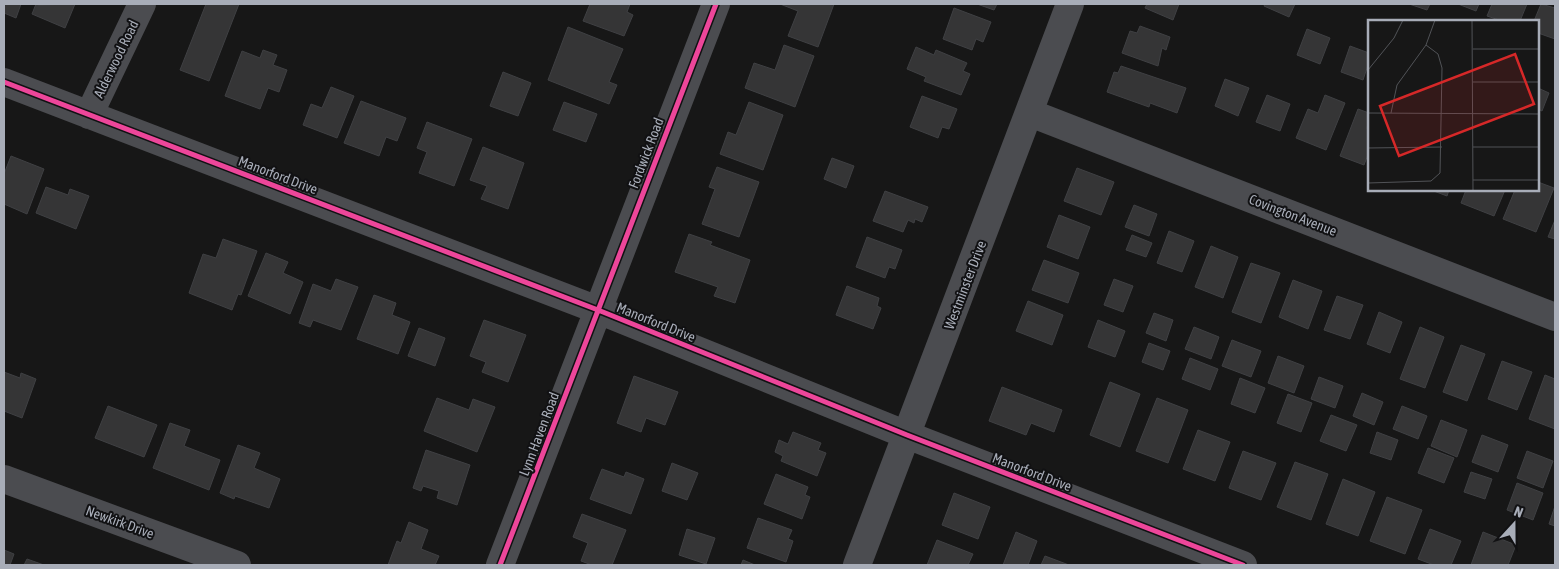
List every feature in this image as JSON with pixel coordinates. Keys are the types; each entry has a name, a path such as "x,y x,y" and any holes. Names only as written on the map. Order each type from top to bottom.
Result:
{"street":[{"name":"Alderwood Road","path":"89,115 142,4"},
{"name":"Fordwick Road","path":"598,310 716,4"},
{"name":"Westminster Drive","path":"857,565 1070,4"},
{"name":"Manorford Drive","path":"4,82 598,310 907,435 1243,565"},
{"name":"Covington Avenue","path":"1030,113 1555,317"},
{"name":"Lynn Haven Road","path":"500,565 598,310"},
{"name":"Newkirk Drive","path":"4,479 237,565"}],"building":[{"path":"4,4 21,4 16,18 4,13"},
{"path":"36,4 75,4 65,28 32,14"},
{"path":"206,4 239,4 209,81 180,70"},
{"path":"590,4 630,4 627,12 633,15 624,36 583,21"},
{"path":"780,4 834,4 818,47 788,36 798,11"},
{"path":"977,4 997,4 994,10"},
{"path":"1147,4 1179,4 1173,20 1145,8"},
{"path":"1265,4 1295,4 1289,17 1264,6"},
{"path":"1409,4 1430,4 1427,10"},
{"path":"1458,4 1479,4 1476,11"},
{"path":"1492,4 1527,4 1520,20 1499,20 1487,16"},
{"path":"1541,4 1555,8 1555,39 1539,33 1539,20 1534,20"},
{"path":"954,8 991,22 983,42 976,39 972,50 943,39"},
{"path":"1140,26 1170,37 1166,50 1162,48 1158,66 1122,53 1130,31 1137,33"},
{"path":"568,27 623,49 609,82 617,85 609,104 548,80"},
{"path":"1307,29 1330,38 1320,64 1297,55"},
{"path":"784,45 814,56 795,107 745,88 754,63 775,70"},
{"path":"1350,46 1368,53 1368,65 1363,80 1341,72"},
{"path":"916,47 934,55 936,50 967,63 963,71 970,74 961,95 924,81 926,77 907,69"},
{"path":"263,50 277,55 273,65 287,70 279,92 268,88 260,109 225,96 242,51 260,58"},
{"path":"1121,66 1186,88 1177,113 1150,103 1149,107 1107,92 1114,72 1118,73"},
{"path":"503,72 531,83 518,116 490,106"},
{"path":"1225,79 1249,88 1238,116 1215,106"},
{"path":"331,87 354,96 337,138 303,125 311,104 322,108"},
{"path":"1539,88 1549,93 1542,111 1539,110"},
{"path":"1267,95 1290,104 1280,131 1256,122"},
{"path":"1325,95 1345,103 1326,150 1296,138 1308,109 1318,113"},
{"path":"922,96 957,109 949,129 942,127 938,138 910,127"},
{"path":"361,101 406,118 397,141 386,137 379,156 344,143"},
{"path":"564,102 597,114 586,142 553,130"},
{"path":"749,102 783,115 763,170 720,154 728,132 736,135"},
{"path":"1358,109 1368,113 1368,155 1364,165 1340,156"},
{"path":"427,122 472,139 454,186 419,173 427,152 417,148"},
{"path":"483,147 524,163 508,209 481,199 487,186 470,180"},
{"path":"11,156 44,169 27,214 4,204 4,174"},
{"path":"832,158 854,166 846,188 824,179"},
{"path":"717,167 759,182 739,237 702,224 715,189 709,187"},
{"path":"1077,168 1114,182 1101,215 1064,201"},
{"path":"1539,182 1554,188 1536,232 1503,219 1515,191 1539,191"},
{"path":"46,187 68,195 70,189 89,196 76,229 36,213"},
{"path":"885,191 928,207 922,222 915,219 914,223 908,220 903,232 873,221"},
{"path":"1434,191 1449,191 1447,196"},
{"path":"1466,191 1505,191 1494,216 1461,203"},
{"path":"1134,205 1157,214 1149,236 1125,227"},
{"path":"1059,215 1090,227 1078,259 1047,247"},
{"path":"1555,220 1555,239 1548,237"},
{"path":"1169,231 1194,241 1182,272 1157,263"},
{"path":"689,234 712,242 710,245 750,260 735,303 714,296 718,287 675,272"},
{"path":"1132,235 1152,243 1146,257 1126,250"},
{"path":"867,237 902,250 895,269 889,267 885,278 856,267"},
{"path":"223,239 257,251 241,295 238,294 232,310 189,293 203,254 216,258"},
{"path":"1211,246 1238,257 1223,298 1195,287"},
{"path":"266,253 288,262 283,273 303,282 290,314 248,296"},
{"path":"1044,260 1079,273 1068,303 1032,290"},
{"path":"1251,263 1280,273 1261,323 1232,312"},
{"path":"336,279 358,287 341,330 313,320 310,327 299,323 313,284 331,291"},
{"path":"1114,279 1133,286 1123,312 1104,305"},
{"path":"1293,280 1322,291 1308,329 1279,317"},
{"path":"847,286 879,298 877,306 881,308 873,329 836,315"},
{"path":"374,295 396,303 392,315 410,322 398,354 357,339"},
{"path":"1337,296 1363,305 1350,339 1324,330"},
{"path":"1028,301 1063,315 1052,345 1016,331"},
{"path":"1379,312 1402,322 1390,353 1367,344"},
{"path":"1154,313 1173,320 1166,341 1146,333"},
{"path":"484,320 526,335 508,382 482,372 486,362 470,356"},
{"path":"1098,320 1125,331 1115,357 1088,347"},
{"path":"1194,327 1219,337 1211,359 1185,349"},
{"path":"1420,327 1444,337 1425,388 1400,379"},
{"path":"419,328 445,338 435,366 408,356"},
{"path":"1232,340 1261,351 1251,377 1222,366"},
{"path":"1149,343 1170,351 1163,370 1142,362"},
{"path":"1461,345 1485,354 1467,401 1443,392"},
{"path":"1278,356 1304,366 1294,393 1268,383"},
{"path":"1190,358 1218,369 1210,390 1182,379"},
{"path":"1502,361 1532,372 1517,410 1488,399"},
{"path":"4,372 20,378 21,373 36,379 22,418 4,411"},
{"path":"1545,375 1555,379 1555,429 1529,419"},
{"path":"634,376 678,392 665,425 646,418 641,432 617,423"},
{"path":"1319,377 1343,386 1335,408 1311,399"},
{"path":"1240,378 1265,388 1255,413 1231,404"},
{"path":"1110,382 1140,394 1120,447 1090,435"},
{"path":"1002,387 1062,410 1054,432 1031,423 1026,435 989,421"},
{"path":"1362,393 1383,402 1374,425 1353,416"},
{"path":"1288,394 1312,403 1301,432 1277,423"},
{"path":"437,398 469,410 473,399 495,407 477,452 424,431"},
{"path":"1157,398 1188,410 1168,463 1136,451"},
{"path":"108,406 157,425 144,457 95,438"},
{"path":"1402,406 1427,416 1418,439 1393,429"},
{"path":"1331,415 1357,425 1346,451 1320,441"},
{"path":"1441,420 1467,430 1457,457 1431,446"},
{"path":"170,423 190,430 184,446 220,460 209,490 153,468"},
{"path":"1198,430 1230,442 1215,481 1183,469"},
{"path":"793,432 821,443 818,450 826,453 817,476 781,461 783,456 775,452 779,440 788,444"},
{"path":"1377,432 1398,440 1391,460 1370,453"},
{"path":"1482,435 1508,445 1498,472 1472,462"},
{"path":"238,445 260,453 254,468 280,479 269,508 235,496 234,499 220,493"},
{"path":"1428,448 1454,458 1444,483 1418,473"},
{"path":"426,450 470,465 457,505 437,498 439,491 423,486 421,491 413,488"},
{"path":"1243,451 1276,463 1261,500 1229,488"},
{"path":"1527,451 1553,461 1543,488 1517,478"},
{"path":"1295,462 1328,474 1311,520 1277,507"},
{"path":"672,463 698,473 687,500 662,491"},
{"path":"602,469 624,477 626,472 644,479 631,514 590,499"},
{"path":"1471,472 1492,479 1485,499 1464,492"},
{"path":"776,474 808,487 805,495 810,497 802,519 764,504"},
{"path":"1343,479 1375,492 1358,536 1326,524"},
{"path":"1517,483 1543,493 1533,520 1507,510"},
{"path":"954,493 990,507 978,539 942,525"},
{"path":"1387,497 1422,510 1405,554 1370,541"},
{"path":"1555,506 1555,526 1549,524"},
{"path":"582,514 626,530 612,565 592,565 581,561 588,543 573,537"},
{"path":"758,518 792,530 788,539 793,541 786,562 747,548"},
{"path":"409,522 428,530 421,549 439,556 435,565 388,565 397,541 401,543"},
{"path":"687,529 715,538 706,564 679,555"},
{"path":"1430,529 1461,541 1451,565 1434,565 1418,559"},
{"path":"1016,532 1037,541 1028,565 1003,565"},
{"path":"1483,532 1516,545 1508,565 1471,565"},
{"path":"937,540 973,554 968,565 927,565"},
{"path":"4,550 14,554 10,565 4,565"},
{"path":"1045,556 1069,565 1041,565"},
{"path":"27,559 44,565 24,565"},
{"path":"743,560 755,565 741,565"}],"cycle path":[{"path":"500,565 716,4"},
{"path":"4,82 598,310 907,435 1243,565"}]}
